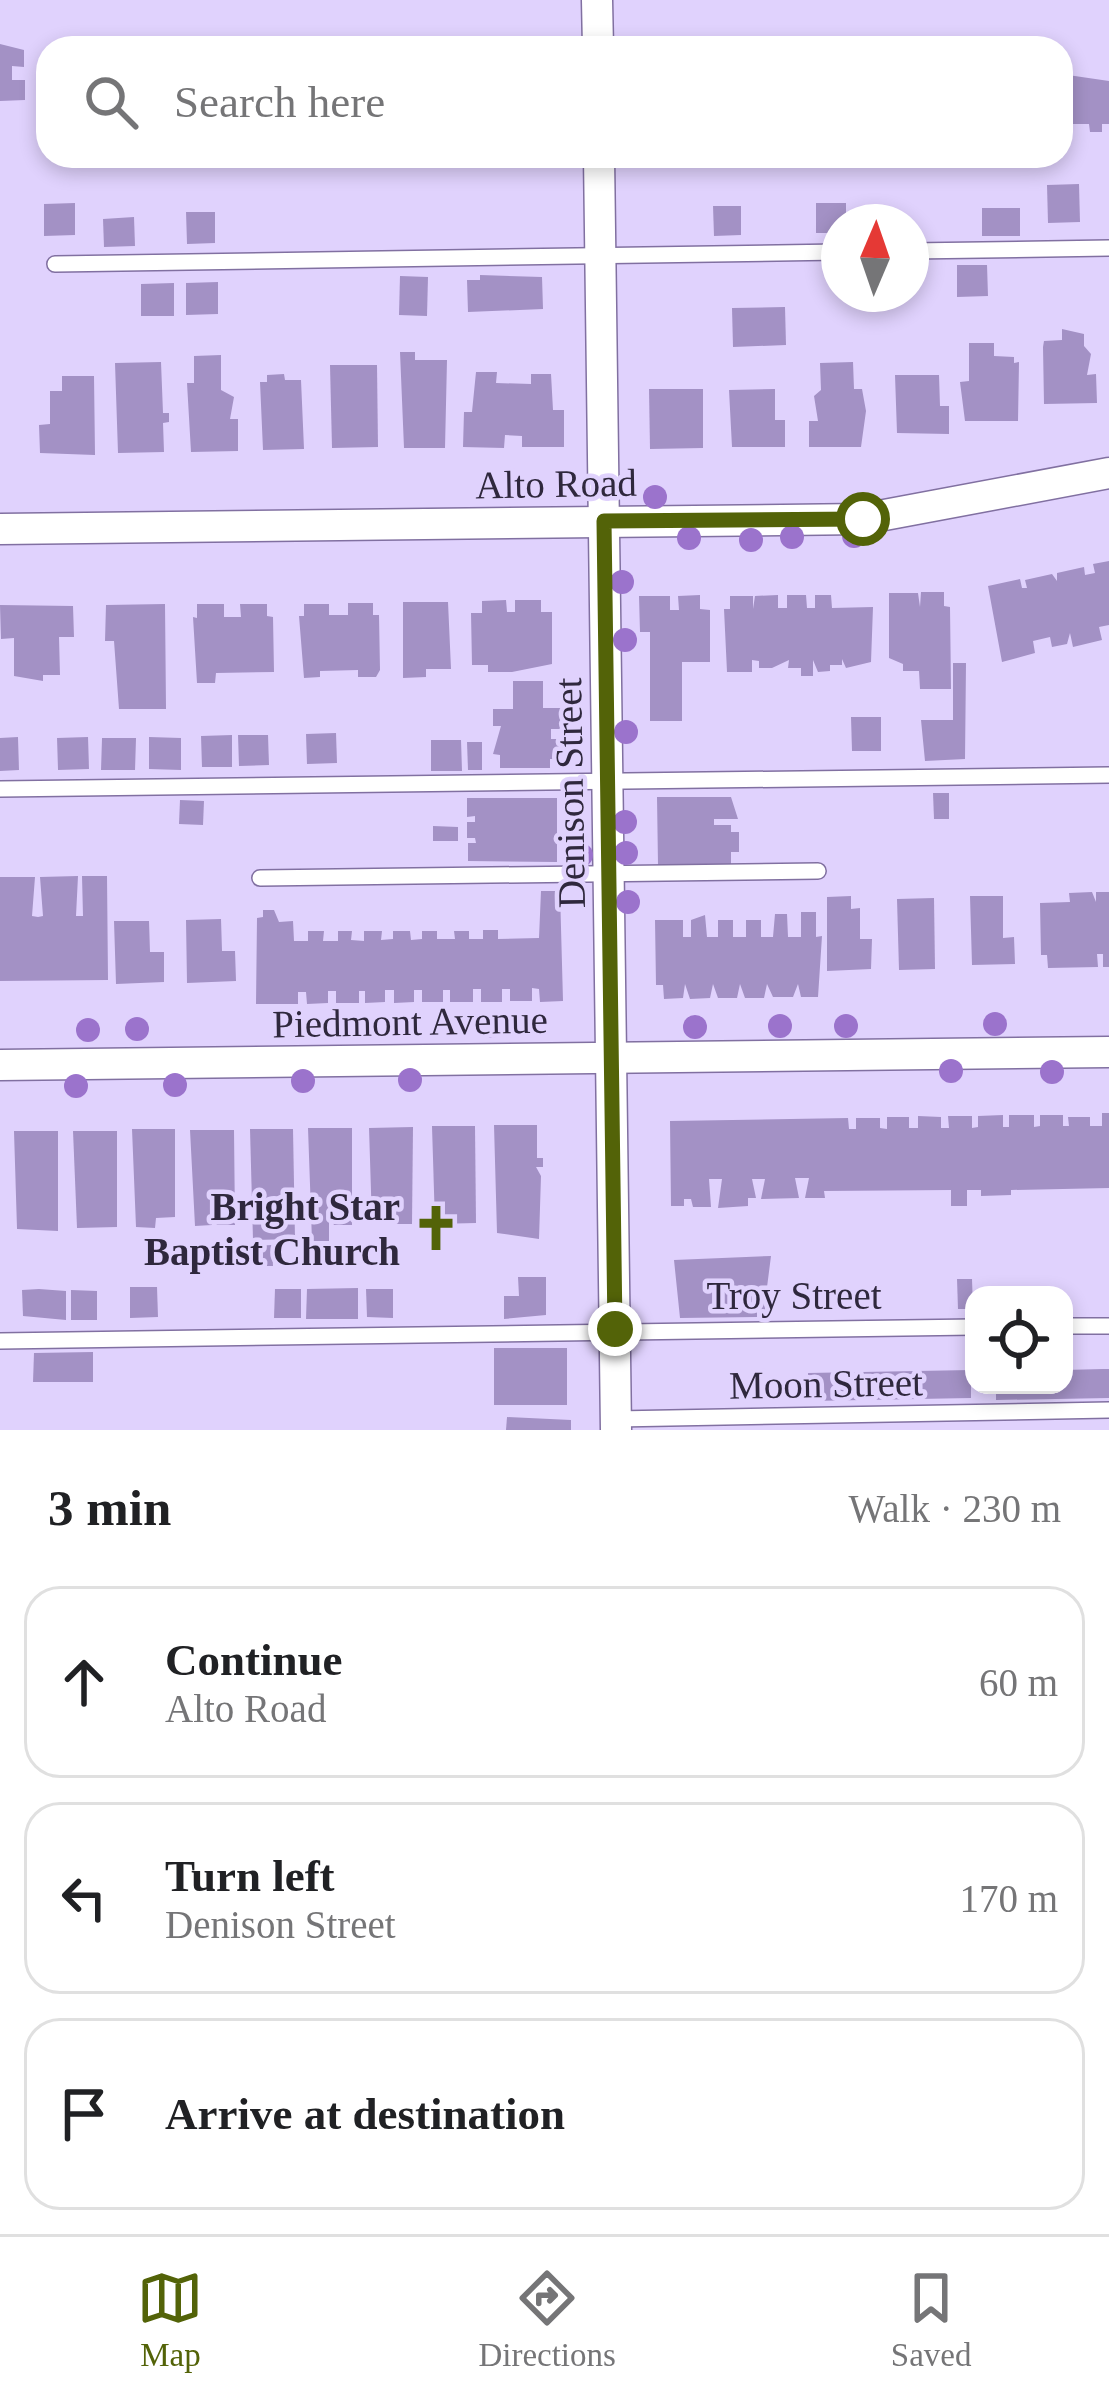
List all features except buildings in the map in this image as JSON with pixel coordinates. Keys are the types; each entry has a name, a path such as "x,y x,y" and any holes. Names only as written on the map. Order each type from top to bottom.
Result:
{"street":[{"path":"597,0 598,36"},
{"name":"Denison Street","path":"599,168 616,1425"},
{"name":"Alto Road","path":"0,529 863,519 1109,473"},
{"name":"Piedmont Avenue","path":"0,1065 1109,1052"}],"lane":[{"path":"929,251 1109,248"},
{"path":"55,264 821,252"},
{"path":"0,789 1109,775"},
{"path":"260,878 818,871"},
{"path":"1073,1326 1109,1326"},
{"name":"Troy Street","path":"0,1341 965,1327"},
{"name":"Moon Street","path":"616,1425 1109,1410"}],"place":[{"name":"Bright Star Baptist Church","path":"436,1228"}],"route":[{"path":"615,1329 604,521 863,519"}]}
